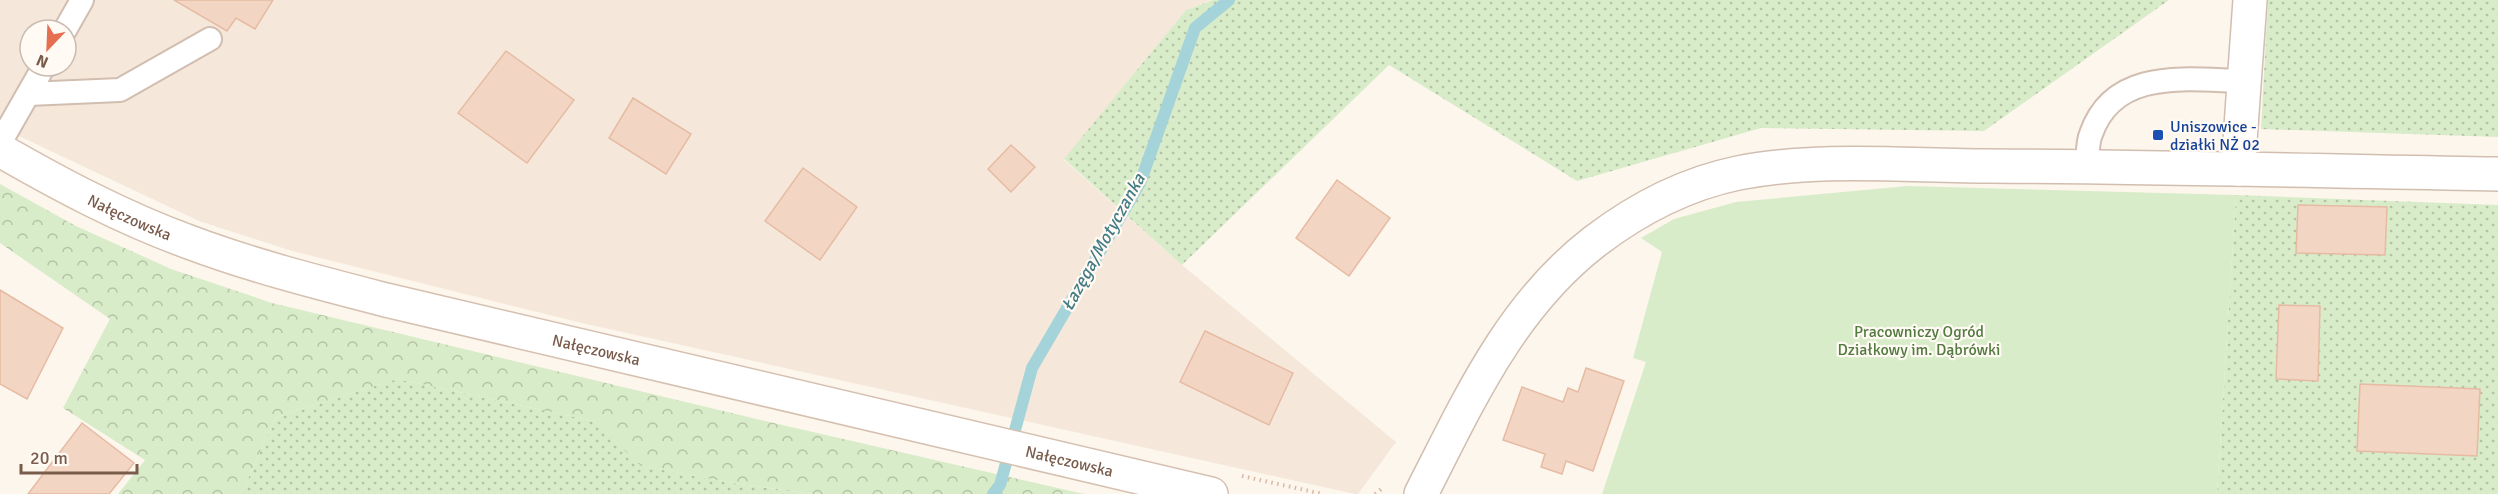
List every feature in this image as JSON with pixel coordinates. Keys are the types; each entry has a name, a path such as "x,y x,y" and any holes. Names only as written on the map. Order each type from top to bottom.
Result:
{"street":[{"path":"2238,169 2250,0"},
{"name":"Nałęczowska","path":"0,150 60,184 113,210 188,242 258,265 386,300 1211,494"},
{"path":"1421,494 1486,367 1521,317 1576,256 1620,223 1665,197 1696,184 1737,174 1796,167 1843,165 2087,166 2498,174"}],"lane":[{"path":"72,18 82,0"},
{"path":"28,94 120,90 210,39"},
{"path":"0,143 37,78"},
{"path":"2087,166 2090,135 2105,109 2124,92 2143,83 2164,79 2243,81"}],"shaded area":[{"path":"0,0 1211,0 1186,10 1064,160 1182,265 1396,442 1358,494 1355,494 586,324 292,251 199,221 19,136 0,124"}],"green space":[{"path":"1213,0 2169,0 1984,131 1761,128 1577,181 1389,65 1182,265 1064,159 1186,10"},
{"path":"2268,0 2498,0 2498,137 2261,129"},
{"path":"0,184 76,226 171,269 272,303 778,424 1084,494 813,494 733,483 641,466 594,421 397,379 276,417 241,494 118,494 145,460 63,408 110,319 0,243"},
{"name":"Pracowniczy Ogród Działkowy im. Dąbrówki","path":"1908,186 2236,195 2217,494 1602,494 1646,362 1633,358 1662,252 1641,238 1674,219 1736,202"},
{"path":"2236,195 2498,205 2498,494 2217,494"},
{"path":"397,379 594,421 642,466 733,483 812,494 241,494 276,417"}],"building":[{"path":"174,0 273,0 255,29 236,18 227,31"},
{"path":"506,51 574,100 527,163 458,113"},
{"path":"633,98 691,134 666,174 609,138"},
{"path":"1011,145 1035,167 1011,192 988,169"},
{"path":"803,168 857,207 820,260 765,221"},
{"path":"1337,180 1390,218 1349,276 1296,238"},
{"path":"2298,205 2387,207 2385,255 2296,253"},
{"path":"0,290 63,328 27,399 0,384"},
{"path":"2279,305 2320,306 2318,381 2276,379"},
{"path":"1205,331 1293,373 1269,425 1180,382"},
{"path":"1586,368 1624,381 1593,471 1566,461 1562,474 1541,467 1545,454 1503,440 1522,387 1563,402 1568,388 1578,392"},
{"path":"2360,384 2480,389 2477,456 2357,451"},
{"path":"82,423 134,463 109,494 28,494"}],"waterway":[{"name":"Łazęga/Motyczanka","path":"993,494 1000,485 1032,368 1140,183 1195,28 1229,0"}],"place":[{"name":"Uniszowice - działki NŻ 02","path":"2158,135"}]}
